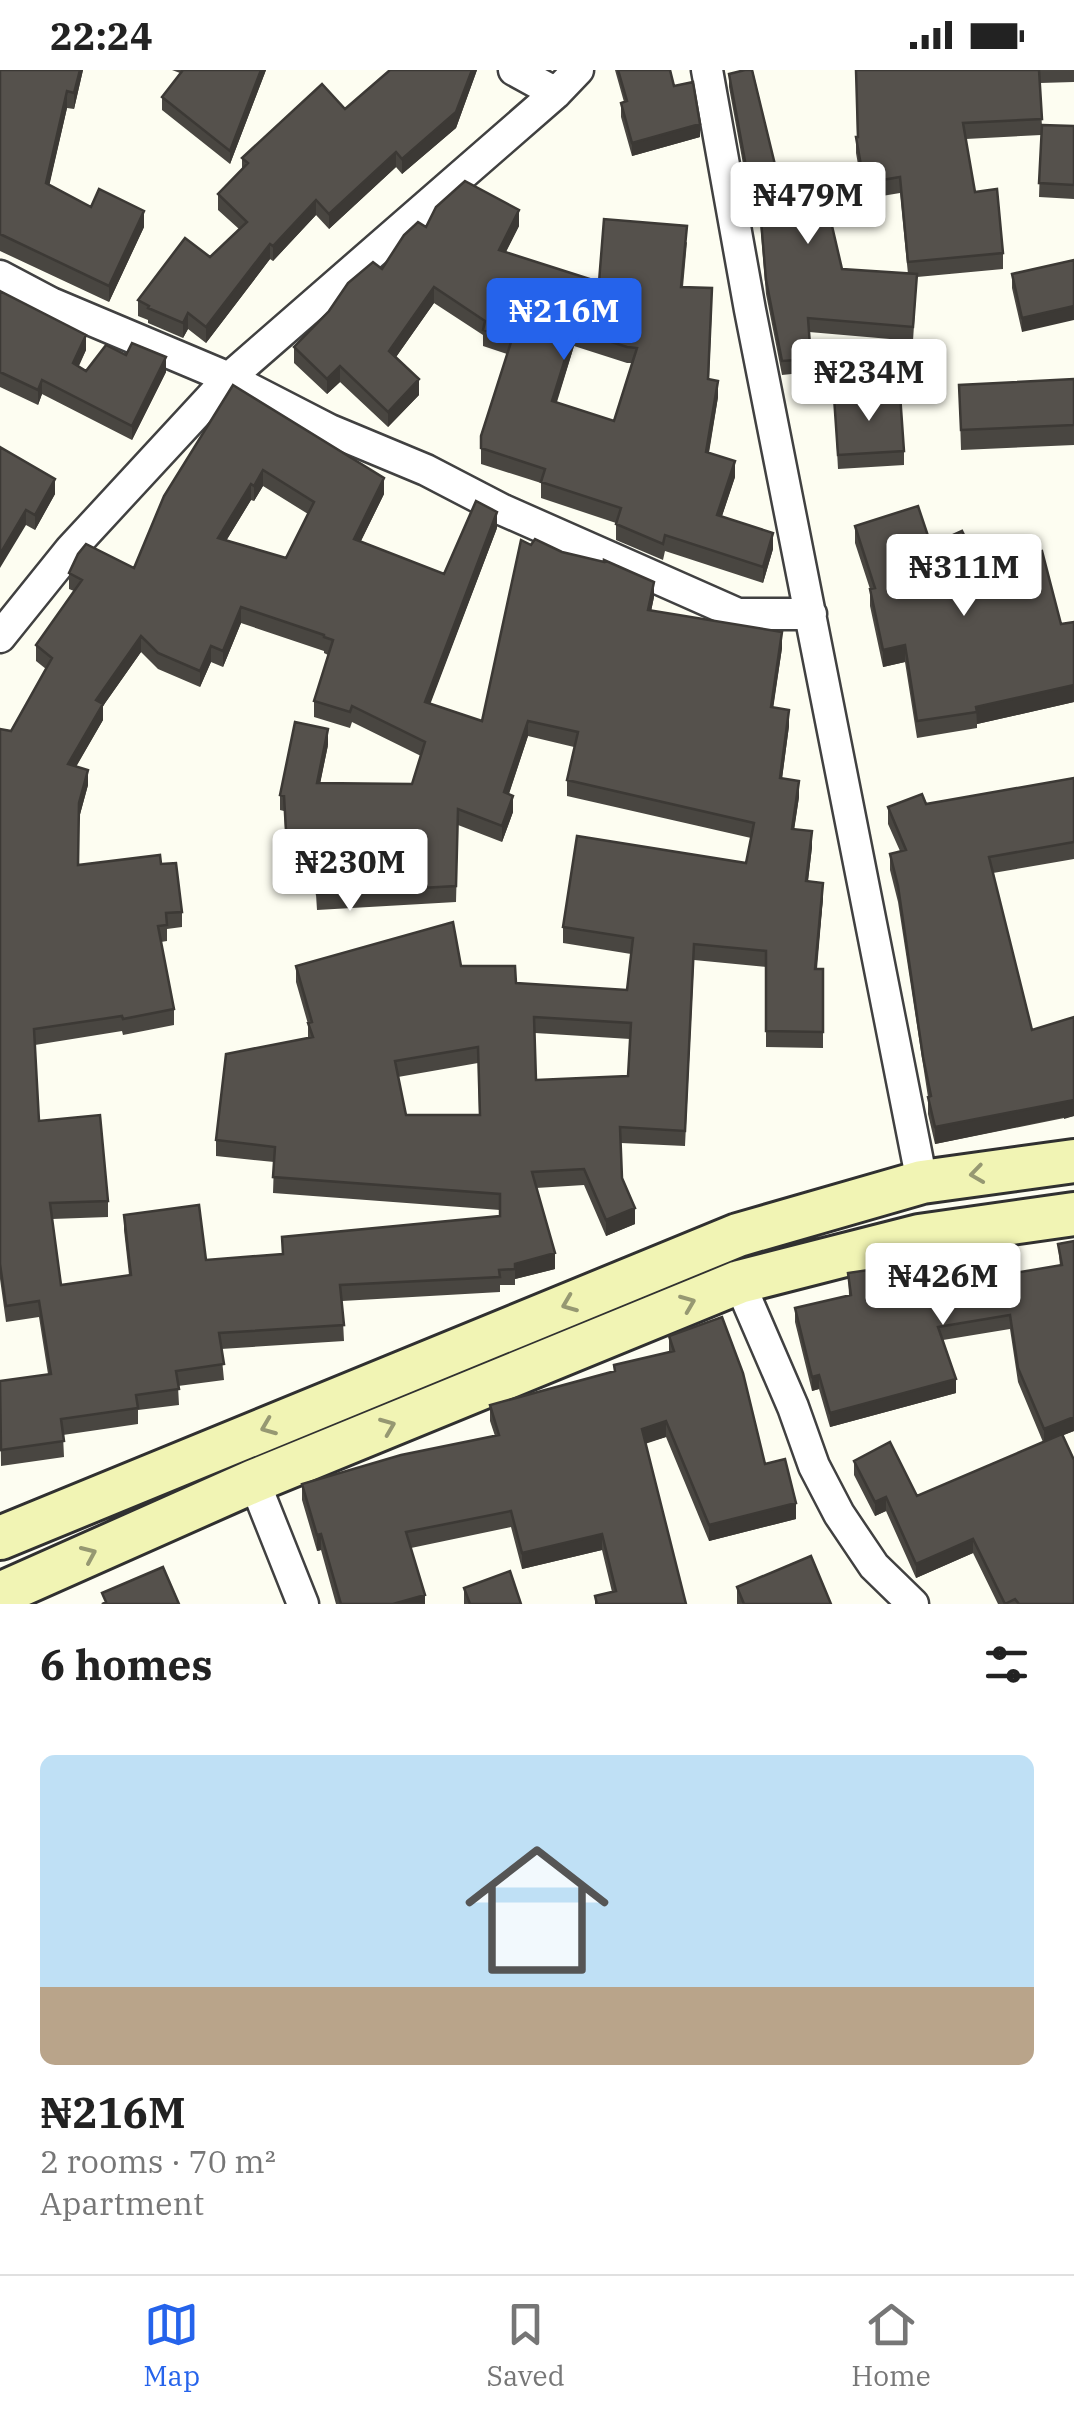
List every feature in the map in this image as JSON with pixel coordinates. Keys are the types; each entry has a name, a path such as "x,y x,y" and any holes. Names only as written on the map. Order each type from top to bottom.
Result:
{"main road":[{"path":"0,1538 738,1234 922,1182 1074,1160"},
{"path":"0,1594 254,1482 739,1282 919,1236 1074,1214"}],"street":[{"path":"514,70 556,93"},
{"path":"0,637 70,550 230,378 578,70"},
{"path":"706,70 922,1182"},
{"path":"0,276 51,302 230,378 330,430 426,470 504,510 738,614 811,614"},
{"path":"739,1282 814,1466 838,1514 874,1566 913,1604"},
{"path":"254,1482 303,1604"}],"building":[{"path":"0,70 80,70 74,93 67,91 46,183 91,207 99,189 144,211 109,286 0,234"},
{"path":"183,70 261,70 230,151 162,97"},
{"path":"390,70 472,70 456,112 402,159 396,152 329,214 316,200 273,246 270,244 206,327 188,313 183,323 138,300 185,238 210,257 247,222 218,194 248,163 242,158 322,84 345,109"},
{"path":"618,70 670,70 674,86 693,82 700,124 632,143 621,103 627,101"},
{"path":"752,70 777,173 788,171 792,189 822,183 842,269 917,274 913,327 808,318 811,359 782,361 766,280 758,184 749,183 729,74"},
{"path":"856,70 1039,70 1042,119 963,123 975,192 997,189 1003,253 908,262 900,177 864,183 856,137"},
{"path":"1042,125 1074,126 1074,185 1039,183"},
{"path":"465,181 519,210 499,250 599,282 604,219 687,226 681,287 712,288 708,379 718,381 706,452 735,461 717,515 773,533 763,567 665,535 663,544 616,524 621,508 541,482 545,469 481,448 481,436 512,339 483,330 485,321 434,287 389,351 419,379 388,412 340,366 327,379 294,347 329,311 348,283 373,262 382,269 404,235 418,222 426,227 436,207","holes":["574,330 637,348 614,421 552,401"]},
{"path":"1074,260 1074,306 1022,318 1012,274"},
{"path":"0,291 86,335 73,363 86,371 106,345 126,355 132,343 166,357 132,426 42,380 38,390 0,372"},
{"path":"1074,379 1074,425 961,430 959,385"},
{"path":"233,385 384,478 354,539 444,574 476,501 497,512 425,702 482,721 521,540 531,545 535,539 562,552 604,560 654,582 648,610 782,632 771,707 789,710 780,778 799,781 792,829 812,831 806,881 823,883 815,969 823,969 823,1032 766,1031 766,951 694,944 685,1131 620,1127 622,1178 635,1208 606,1220 584,1169 532,1172 555,1253 515,1264 515,1269 499,1270 500,1277 340,1285 344,1325 219,1333 224,1364 176,1371 179,1389 136,1395 138,1408 61,1419 64,1441 1,1450 0,1381 51,1374 39,1301 6,1306 0,1264 0,729 11,731 52,658 36,645 82,580 69,573 78,554 86,544 134,568 164,496","holes":["263,470 314,502 286,558 218,538 251,484 254,486","241,607 324,635 333,640 314,701 350,712 352,706 425,742 412,784 317,783 328,729 295,722 280,795 284,796 288,865 315,863 317,894 456,886 458,809 502,826 513,796 504,792 528,721 578,732 567,780 754,823 746,863 577,836 563,927 633,938 627,990 516,983 515,966 461,966 453,922 296,966 313,1037 226,1054 216,1140 275,1147 273,1177 500,1194 500,1216 282,1237 283,1254 206,1260 199,1205 124,1215 131,1275 61,1285 50,1203 108,1201 100,1115 39,1121 34,1029 174,1009 158,926 167,925 166,913 182,912 176,863 161,864 160,855 78,865 79,803 88,770 68,764 103,704 96,700 141,636 158,653 200,671 211,646 223,651","534,1017 631,1023 628,1076 536,1080","478,1047 480,1115 406,1115 395,1061"]},
{"path":"900,394 904,451 838,455 834,397"},
{"path":"0,447 55,479 35,515 26,510 0,554"},
{"path":"918,506 931,545 962,531 980,568 1042,551 1061,624 1074,622 1074,685 976,707 977,712 917,721 905,645 883,650 870,589 875,588 855,526"},
{"path":"1074,778 1074,842 989,857 1032,1030 1074,1017 1074,1100 935,1127 890,854 906,850 888,807 922,794 926,804"},
{"path":"1074,1241 1074,1417 1044,1429 1018,1368 1010,1315 938,1327 956,1379 830,1413 819,1375 812,1377 795,1308 851,1295 848,1273 916,1263 916,1259 970,1249 971,1258 1004,1253 1008,1274 1062,1265 1058,1244"},
{"path":"722,1317 743,1373 765,1464 785,1459 796,1503 709,1525 666,1421 642,1429 686,1604 597,1604 595,1596 616,1591 602,1534 522,1553 511,1511 406,1532 425,1595 393,1604 341,1604 302,1484 401,1455 499,1435 490,1405 615,1371 614,1365 674,1351 669,1336"},
{"path":"1062,1434 1074,1460 1074,1604 1019,1604 1015,1599 1005,1604 973,1539 916,1564 886,1497 875,1502 854,1461 890,1442 917,1496"},
{"path":"811,1556 831,1604 744,1604 737,1587"},
{"path":"163,1567 179,1604 102,1604 106,1602 102,1593"},
{"path":"510,1571 521,1604 470,1604 464,1588"}]}
